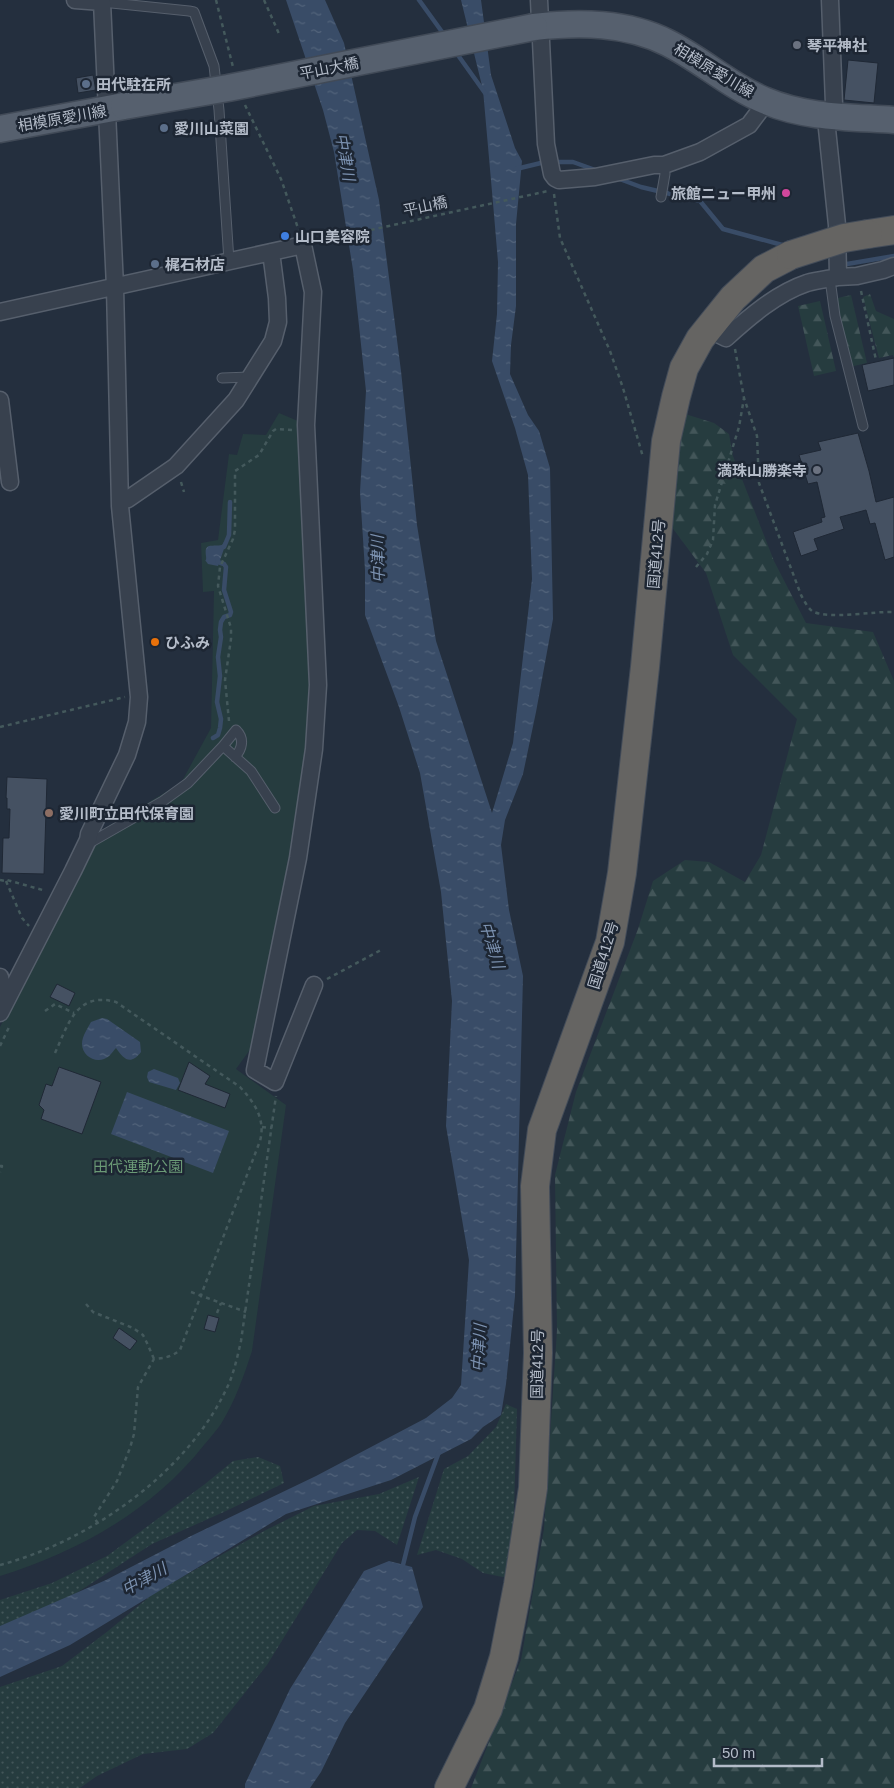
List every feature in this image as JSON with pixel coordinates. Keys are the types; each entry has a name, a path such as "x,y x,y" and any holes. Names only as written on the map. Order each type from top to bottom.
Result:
{"highway":[{"name":"国道412号","path":"449,1788 488,1709 504,1657 518,1585 532,1488 538,1352 535,1186 542,1130 610,942 622,874 645,667 666,441 680,382 684,368 700,339 717,333 733,298 764,269 791,255 844,238 881,232"}],"main road":[{"name":"相模原愛川線","path":"537,27 564,24 624,28 668,43 766,102 803,112 894,120"},
{"name":"平山大橋","path":"116,108 228,88 537,27"},
{"name":"相模原愛川線","path":"0,129 116,108"}],"street":[{"path":"0,1013 88,840 88,834 126,755 137,722 138,694 120,506 114,287 116,108 102,2 75,0"},
{"path":"539,0 537,27 548,153 553,185"},
{"path":"830,0 834,104 827,129 837,225 835,271"},
{"path":"553,185 555,178 559,180 595,177 625,172 664,164 700,152 748,124 766,102"},
{"path":"0,312 303,245 313,292 306,431 318,685 314,749 298,858 255,1070 276,1082 314,985"},
{"path":"121,501 128,499 176,466 236,400 273,341 278,322 278,298 271,252"},
{"path":"717,333 743,323 785,293 835,271 857,276 894,266"},
{"path":"0,400 6,474"},
{"path":"0,977 9,994"}],"lane":[{"path":"102,2 194,12 214,66 219,110 229,261"},
{"path":"662,197 665,174 664,164"},
{"path":"835,271 835,316 863,426"},
{"path":"222,378 250,377"},
{"path":"88,840 93,841 163,801 188,783 236,730 239,733 242,745 235,757"},
{"path":"223,746 251,771 275,808"}],"path":[{"path":"216,0 233,68"},
{"path":"264,0 280,36"},
{"path":"245,103 281,179 303,245"},
{"path":"553,185 560,238 610,351 623,388 645,465 650,470 663,474"},
{"name":"平山橋","path":"303,245 553,185"},
{"path":"861,292 876,360"},
{"path":"717,333 735,350 744,398 757,436 762,492 807,605 812,611 838,615 894,612"},
{"path":"696,567 707,554 714,540 715,505 739,427 744,398"},
{"path":"236,730 237,727 229,721 228,717 225,680 231,628 218,586 220,567 235,530 235,471 259,455 276,429 306,431"},
{"path":"0,727 138,694"},
{"path":"0,880 30,886 60,896"},
{"path":"6,881 22,918 30,927 41,934"},
{"path":"314,985 381,950"},
{"path":"55,1053 74,1013 90,1002 109,1000 116,1002 240,1087 252,1099 258,1110 262,1127 260,1140 180,1350 166,1358 154,1359"},
{"path":"45,1011 56,1004 74,1013"},
{"path":"0,1565 21,1559 59,1543 127,1504 179,1458 211,1417 231,1380 241,1341 272,1128 276,1082"},
{"path":"262,1127 272,1128"},
{"path":"0,1166 2,1166 0,1172"},
{"path":"191,1292 246,1312"},
{"path":"217,1314 221,1303"},
{"path":"86,1304 93,1312 134,1328 147,1343 154,1359"},
{"path":"97,1522 94,1516 117,1481 130,1448 134,1434 138,1387 154,1359"}],"green space":[{"path":"870,294 876,311 894,319 894,358 893,355 879,358 863,297"},
{"path":"851,295 867,363 845,368 829,300"},
{"path":"820,301 836,371 814,376 798,306"},
{"name":"田代運動公園","path":"279,413 298,421 311,709 307,759 291,860 288,860 275,950 252,1047 236,1069 286,1105 252,1351 239,1388 221,1424 184,1468 162,1490 138,1509 85,1541 58,1555 0,1576 0,1027 92,846 92,836 181,783 211,728 214,591 203,592 201,543 218,540 229,454 237,455 243,434 266,435"},
{"path":"682,413 714,423 729,434 733,456 774,561 806,623 873,632 894,681 894,1788 471,1788 521,1660 544,1529 557,1330 555,1175 576,1092 638,929 653,881 685,860 709,862 745,882 761,855 797,719 733,655 706,573 671,526"},
{"path":"506,1404 517,1409 512,1579 483,1573 462,1559 436,1550 417,1555 444,1469 468,1456 496,1427"},
{"path":"258,1457 280,1466 284,1483 152,1544 41,1616 0,1633 0,1600 52,1583 107,1556 205,1484 233,1461"},
{"path":"419,1477 397,1545 375,1531 357,1530 342,1543 267,1665 213,1733 187,1749 143,1754 97,1776 80,1788 0,1788 0,1687 62,1666 154,1593 264,1531 314,1506 379,1494"}],"water":[{"name":"中津川","path":"286,0 325,0 344,43 379,200 401,371 417,525 436,641 492,813 513,743 532,579 528,475 515,428 492,361 497,314 498,262 493,203 483,90 461,0 481,0 491,75 515,148 522,161 516,224 516,306 511,345 510,374 528,415 539,431 550,468 553,619 523,774 505,820 501,845 509,910 523,976 515,1296 501,1415 483,1427 471,1439 391,1480 286,1514 70,1645 0,1677 0,1626 106,1580 191,1536 316,1476 426,1418 452,1398 461,1385 469,1260 446,1126 452,1001 441,892 420,773 399,707 365,615 365,570 360,492 366,391 353,270 334,152 323,110"},
{"path":"224,542 226,543 218,566 208,564 205,561 206,549 209,546 222,545"},
{"path":"102,1018 107,1019 140,1042 141,1052 134,1059 125,1058 116,1048 108,1057 100,1060 86,1055 82,1044 84,1035 91,1022"},
{"path":"154,1069 178,1078 180,1083 176,1090 149,1082 148,1072"},
{"path":"127,1092 229,1131 213,1173 111,1134"},
{"path":"389,1561 412,1567 423,1607 345,1723 321,1772 310,1788 245,1788 245,1784 290,1689 364,1571"}],"building":[{"path":"848,60 878,63 874,103 844,100"},
{"name":"田代駐在所","path":"93,75 96,90 78,93 76,78"},
{"path":"894,358 894,385 868,391 862,365"},
{"path":"858,433 876,502 894,497 894,557 885,560 875,523 870,524 866,510 840,517 844,529 814,539 818,550 801,556 793,532 822,522 821,518 825,517 817,482 808,484 799,455 821,450 818,442"},
{"path":"7,777 47,779 44,874 2,873 3,838 9,838 10,809 7,809"},
{"path":"57,984 75,993 69,1006 50,997"},
{"path":"189,1062 210,1076 205,1084 230,1094 225,1108 178,1090"},
{"path":"59,1067 101,1082 82,1134 41,1119 44,1110 39,1105 46,1084 52,1086"},
{"path":"208,1315 219,1318 215,1332 204,1329"},
{"path":"119,1328 137,1341 130,1350 113,1338"}],"waterway":[{"path":"419,0 445,36"},
{"path":"455,51 485,93"},
{"path":"516,169 545,162"},
{"path":"553,162 573,162 598,171"},
{"path":"617,178 641,187 700,201 723,229 786,246"},
{"path":"841,262 847,264 894,256"},
{"path":"224,547 229,535 230,502"},
{"path":"213,738 218,735 221,719 217,702 220,676 218,657 221,622 231,612 224,590 226,567 218,562 217,558"},
{"path":"400,1570 403,1565 415,1517 439,1452"}],"place":[{"name":"琴平神社","path":"797,45"},
{"name":"田代駐在所","path":"86,84"},
{"name":"愛川山菜園","path":"164,128"},
{"name":"旅館ニュー甲州","path":"786,193"},
{"name":"山口美容院","path":"285,236"},
{"name":"梶石材店","path":"155,264"},
{"name":"満珠山勝楽寺","path":"817,470"},
{"name":"ひふみ","path":"155,642"},
{"name":"愛川町立田代保育園","path":"49,813"}]}
